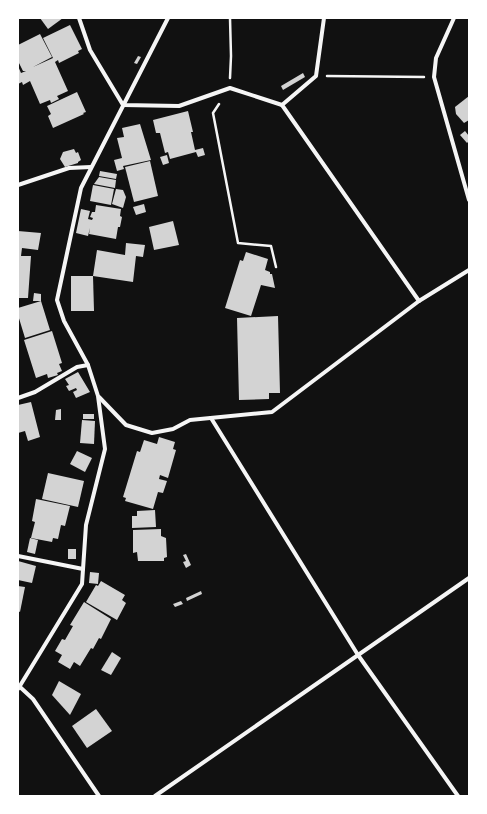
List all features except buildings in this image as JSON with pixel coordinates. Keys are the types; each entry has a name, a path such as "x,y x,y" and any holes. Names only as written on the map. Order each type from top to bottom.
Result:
{"street":[{"path":"79,18 90,50 122,105"},
{"path":"99,796 33,699 19,688 82,584 86,525 105,449 98,396 88,365 64,321 57,300 81,188 122,105 168,18"},
{"path":"282,105 316,76 324,18"},
{"path":"454,18 436,58 434,77 469,200"},
{"path":"122,105 179,106 230,88 282,105 419,301"},
{"path":"18,185 69,168 91,167"},
{"path":"98,396 126,425 152,433 173,429 190,420 272,412 419,301 469,270"},
{"path":"18,398 35,392 77,366 88,365"},
{"path":"211,418 358,655 458,796"},
{"path":"18,556 83,569"},
{"path":"155,796 469,578"}],"path":[{"path":"230,18 230,88 213,114 238,243 271,246 276,267"},
{"path":"316,76 434,77"}]}
